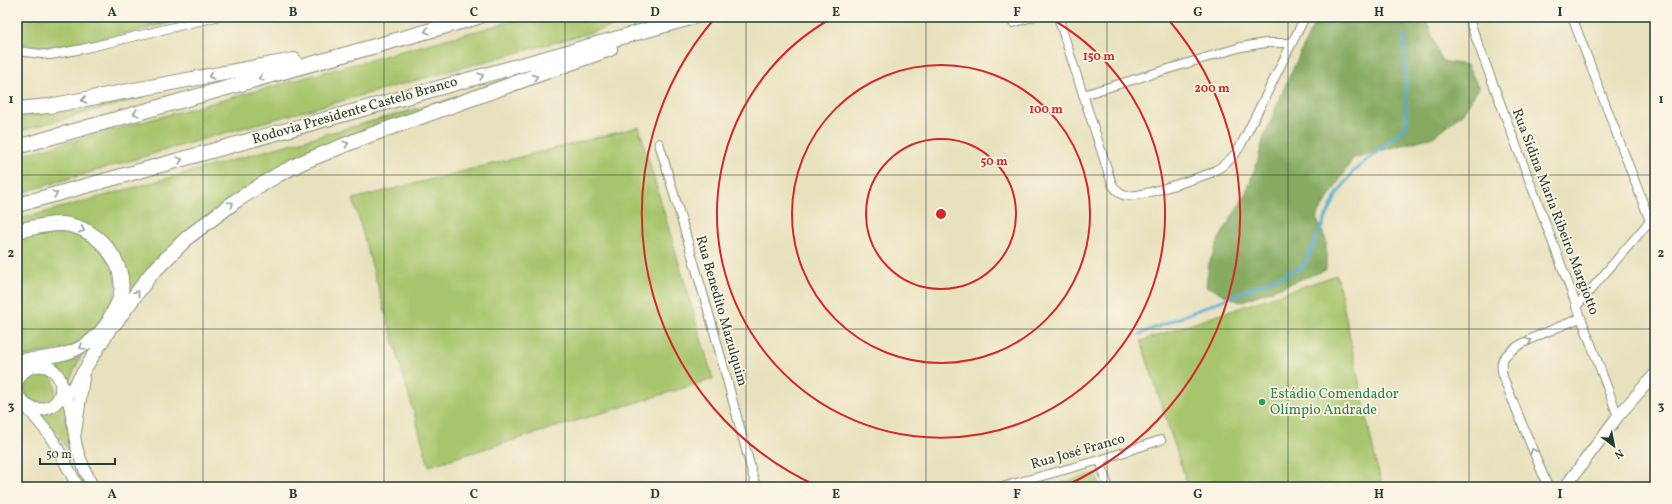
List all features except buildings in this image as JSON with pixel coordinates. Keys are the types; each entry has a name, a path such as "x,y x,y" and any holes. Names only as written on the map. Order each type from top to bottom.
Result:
{"highway":[{"path":"17,147 387,41 478,17"},
{"path":"112,322 151,274 188,237 237,200 279,174 303,162 362,138 568,64 693,17"},
{"name":"Rodovia Presidente Castelo Branco","path":"17,205 693,17"},
{"path":"17,110 49,106 387,41"},
{"path":"17,231 63,224 83,230 103,243 118,266 121,278 121,292 112,322"}],"main road":[{"path":"17,360 55,357 67,354 85,346 112,322"},
{"path":"20,400 38,410 44,409 67,395 86,369 112,322"},
{"path":"17,383 20,375 25,370 55,357"},
{"path":"17,360 50,368 59,378 67,395 76,445 82,464 93,487"},
{"path":"74,432 79,399 86,369"},
{"path":"1565,487 1618,416 1655,374"},
{"path":"55,402 59,397 61,384"},
{"path":"20,400 48,433 78,487"}],"street":[{"path":"17,51 50,55 69,52 176,28 216,17"},
{"path":"1013,23 1032,17"},
{"path":"1058,17 1112,184 1123,195 1130,196 1152,191 1220,168 1237,153 1305,17"},
{"name":"Rua Sidina Maria Ribeiro Margiotto","path":"1468,17 1618,416"},
{"path":"1572,17 1652,218 1576,307"},
{"path":"1083,95 1241,47 1266,43 1292,43"},
{"name":"Rua Benedito Mazulquim","path":"660,143 712,324 756,487"},
{"path":"1548,487 1503,377 1502,362 1506,355 1526,342 1580,318"},
{"name":"Rua José Franco","path":"1002,487 1100,460 1161,440"},
{"path":"1100,460 1108,487"}],"green space":[{"path":"20,17 195,17 82,44 52,48 17,43 17,24"},
{"path":"527,17 647,17 217,135 17,194 17,156"},
{"path":"1426,20 1442,61 1467,65 1479,88 1462,114 1433,137 1353,158 1316,218 1326,240 1326,270 1240,302 1206,286 1209,264 1219,239 1245,195 1257,163 1264,137 1284,88 1314,24"},
{"path":"142,93 143,97 17,132 17,116 42,113"},
{"path":"459,97 283,167 134,290 128,292 125,289 98,232 17,227 17,220"},
{"path":"639,127 713,379 429,466 353,199"},
{"path":"50,229 76,232 103,251 116,280 113,309 80,345 17,358 17,234"},
{"name":"Estádio Comendador Olímpio Andrade","path":"1337,275 1376,463 1383,487 1188,487 1141,341"},
{"path":"81,356 68,384 57,366"},
{"path":"31,371 48,372 54,381 54,396 49,401 37,404 30,401 23,393 21,385"},
{"path":"66,401 69,439 75,463 63,442 42,414"},
{"path":"1096,473 1100,487 1048,487"}],"waterway":[{"path":"1140,334 1303,267 1337,194 1354,171 1407,126 1404,35"}],"place":[{"name":"Estádio Comendador Olímpio Andrade","path":"1262,402"}]}
